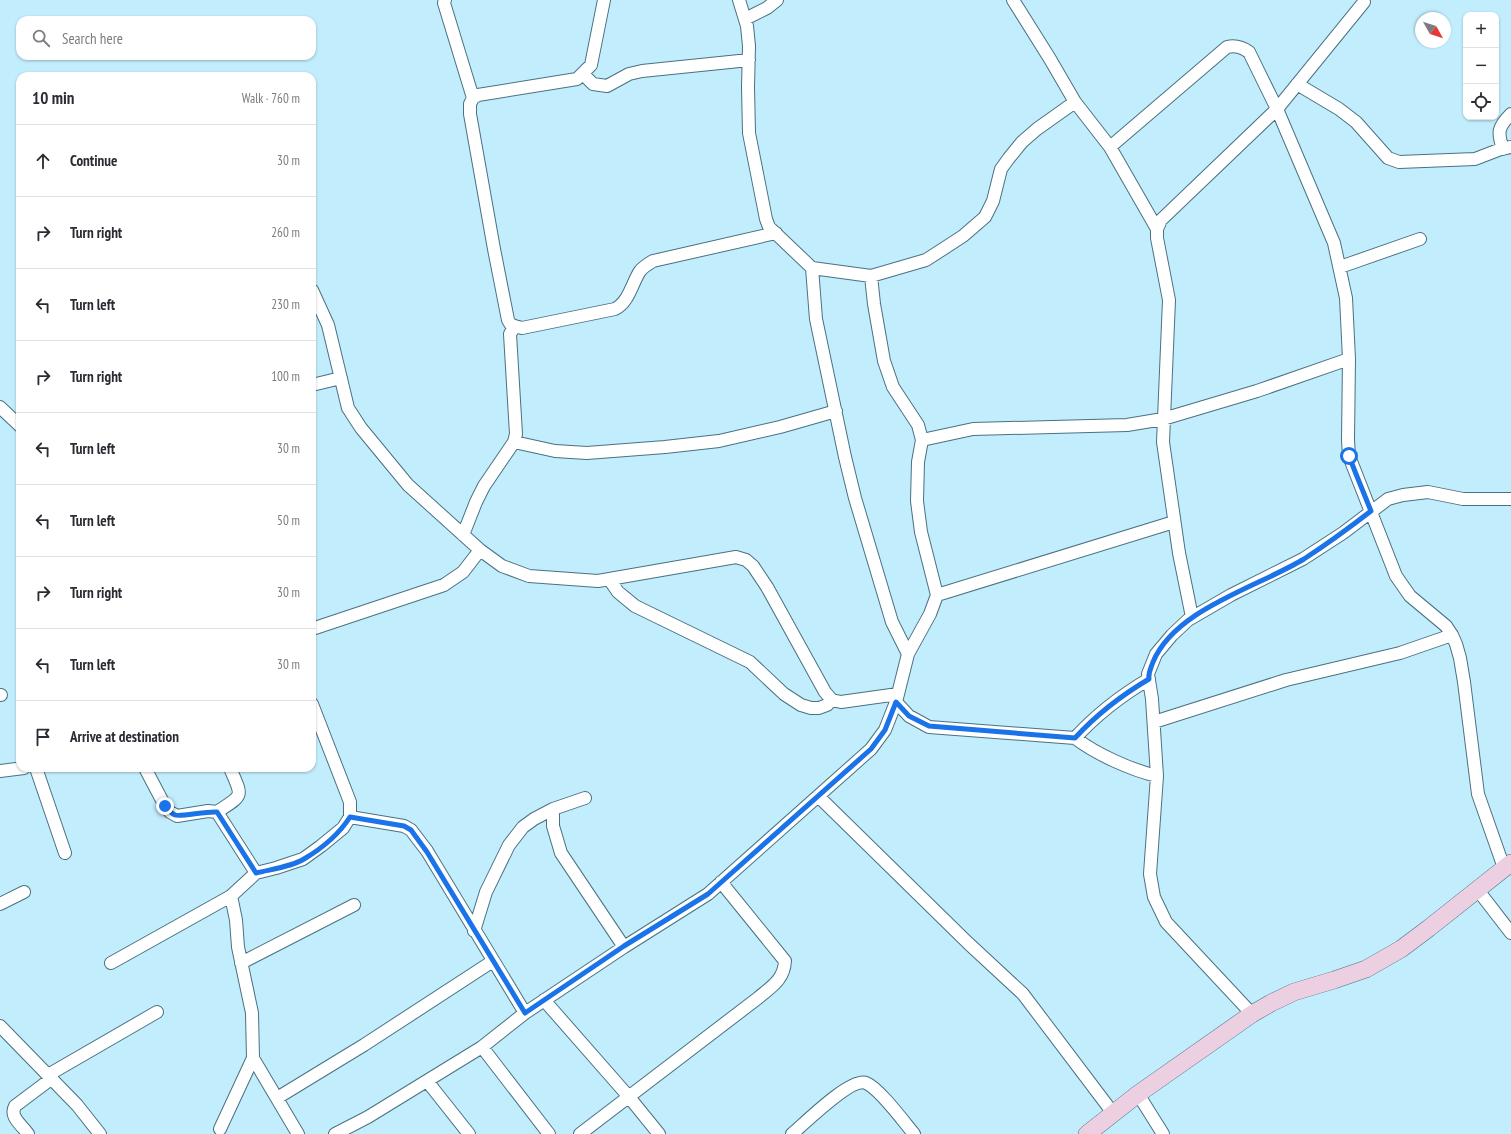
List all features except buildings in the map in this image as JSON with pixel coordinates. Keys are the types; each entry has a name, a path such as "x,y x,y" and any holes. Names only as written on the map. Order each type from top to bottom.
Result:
{"main road":[{"path":"1087,1134 1113,1112 1252,1014 1294,992 1366,969 1412,941 1508,866"}],"street":[{"path":"445,0 444,3 473,98"},
{"path":"604,0 591,65 577,79 478,95 473,98 470,104 470,114 494,249 508,320 511,325 522,328 615,309 624,301 640,272 653,261 776,233"},
{"path":"738,0 745,19 749,46 749,132 766,219 769,227 812,268 871,276 926,260 963,236 985,217 994,201 1001,169 1009,158 1022,142 1037,129 1075,102"},
{"path":"745,19 767,8 777,0"},
{"path":"1013,0 1075,102 1110,147 1157,229"},
{"path":"1192,617 1179,553 1162,442 1169,300 1157,238 1157,229 1161,220 1277,109 1364,2"},
{"path":"1110,147 1227,47 1234,45 1242,47 1250,52 1277,109 1334,243 1346,298 1349,359 1349,456 1396,576 1410,596 1446,626 1452,635 1460,658 1478,794 1508,866"},
{"path":"583,74 593,84 607,86 629,74 642,71 749,60"},
{"path":"1297,84 1339,109 1356,122 1388,158 1399,162 1475,159 1507,148 1498,135 1500,128 1511,114"},
{"path":"1340,268 1420,238"},
{"path":"812,268 816,318 855,498 892,622 908,654"},
{"path":"335,1134 368,1117 482,1047 544,1000 624,946 708,894 871,749 885,730 897,698 908,654 930,614 937,595 921,532 917,501 918,462 922,440 918,425 893,387 884,361 875,312 871,276"},
{"path":"316,299 328,325 348,408 361,428 408,485 480,550 502,566 529,576 598,581 727,558 736,557 746,560 753,566 767,587 825,692 832,700 841,702 897,698"},
{"path":"463,535 484,486 514,442 516,434 510,334 515,326"},
{"path":"922,440 973,429 1127,425 1163,419 1257,392 1349,359"},
{"path":"316,384 341,378"},
{"path":"0,407 16,422"},
{"path":"514,442 555,451 587,453 665,447 719,441 780,427 836,411"},
{"path":"1252,1014 1166,922 1154,897 1150,874 1157,776 1152,698 1148,674 1156,654 1172,635 1192,617 1303,559 1343,533 1388,499 1403,494 1428,492 1463,499 1511,498"},
{"path":"937,595 1174,522"},
{"path":"316,628 444,585 463,572 480,550"},
{"path":"609,579 618,592 630,602 750,662 784,694 801,705 811,708 819,708 827,705 832,700"},
{"path":"1154,722 1286,680 1400,653 1452,635"},
{"path":"1075,738 1086,726 1132,689 1149,679"},
{"path":"897,698 909,716 929,726 1075,738 1086,746 1139,772 1157,776"},
{"path":"111,963 231,896 256,873 304,860 343,828 350,817 350,802 316,714"},
{"path":"0,771 16,769"},
{"path":"37,772 65,853"},
{"path":"147,772 165,806 170,812 177,816 208,811 217,812 236,800 239,796 240,790 232,772"},
{"path":"818,796 968,943 1023,994 1113,1112"},
{"path":"474,931 486,892 509,845 523,827 534,819 554,809 585,798"},
{"path":"554,809 553,826 561,853 624,946"},
{"path":"217,812 256,873"},
{"path":"350,817 404,826 411,830 427,852 525,1013"},
{"path":"580,1134 758,998 781,978 785,968 785,961 720,882"},
{"path":"1477,889 1511,933"},
{"path":"0,904 24,892"},
{"path":"220,1132 253,1058 252,1013 241,962 236,920 231,896"},
{"path":"241,962 354,905"},
{"path":"277,1098 364,1045 493,961"},
{"path":"544,1000 629,1097 659,1134"},
{"path":"28,1134 14,1116 13,1110 15,1106 50,1077 157,1012"},
{"path":"0,1026 77,1105 100,1134"},
{"path":"482,1047 549,1134"},
{"path":"253,1058 298,1134"},
{"path":"427,1081 469,1134"},
{"path":"792,1134 841,1092 855,1083 865,1082 875,1089 914,1134"},
{"path":"1138,1094 1164,1134"}],"route":[{"path":"165,806 170,812 177,816 208,811 217,812 256,873 304,860 343,828 350,817 404,826 411,830 427,852 525,1013 624,946 708,894 871,749 885,730 896,702 909,716 929,726 1075,738 1086,726 1132,689 1149,679 1148,674 1156,654 1172,635 1188,620 1303,559 1343,533 1371,511 1349,456"}]}
